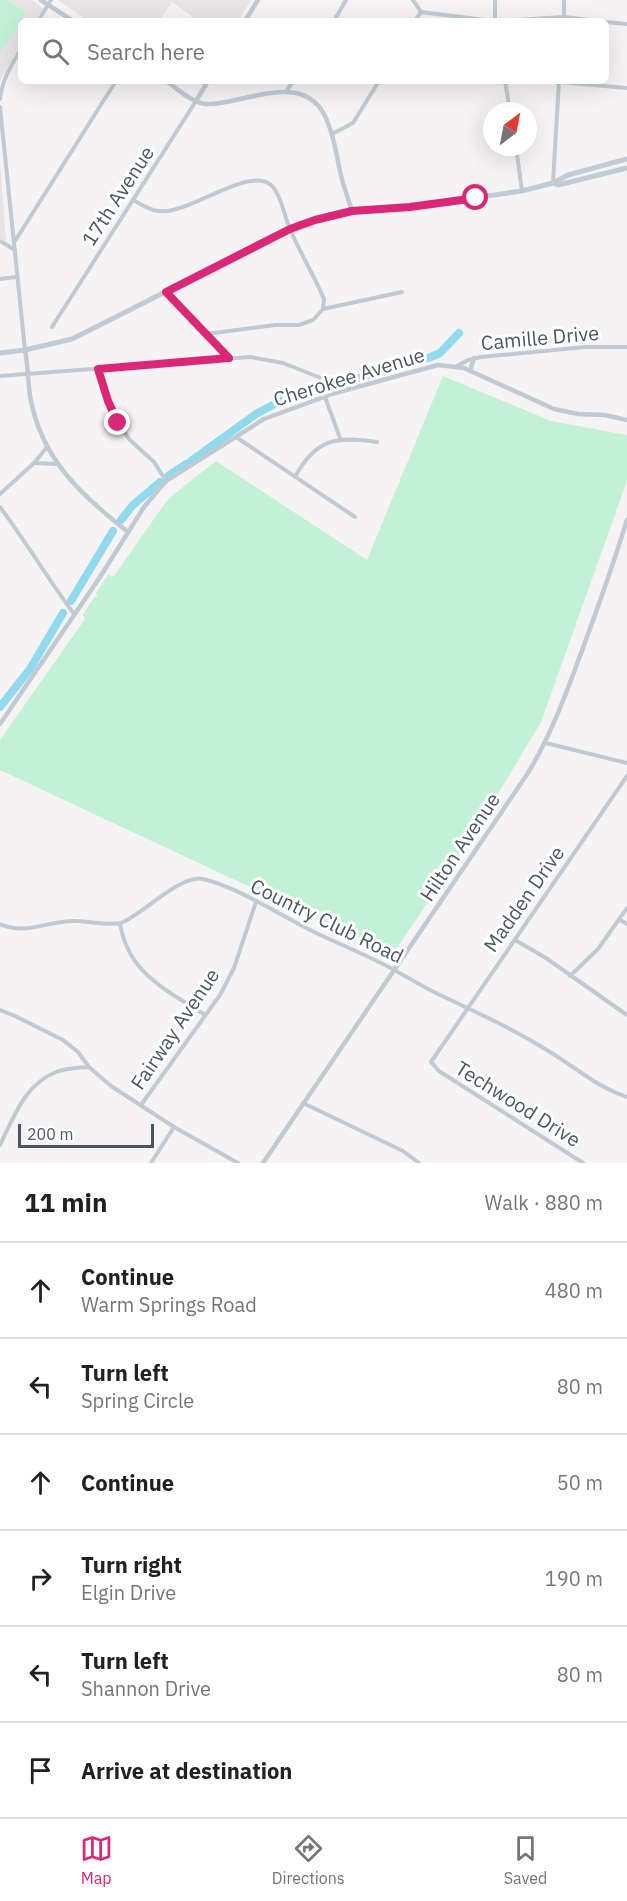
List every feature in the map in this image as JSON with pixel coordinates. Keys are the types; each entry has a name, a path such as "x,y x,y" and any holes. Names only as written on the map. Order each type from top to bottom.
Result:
{"main road":[{"path":"0,353 26,350 72,339 290,229 315,220 352,211 410,207 522,191 553,183 568,175 627,159"},
{"path":"553,183 566,184 627,168"}],"street":[{"path":"41,0 50,2 70,18"},
{"path":"247,18 258,0"},
{"path":"336,18 346,0"},
{"path":"413,0 420,12"},
{"path":"494,18 495,0"},
{"path":"564,0 564,18"},
{"path":"40,18 50,2"},
{"path":"417,18 420,12"},
{"path":"420,12 469,18"},
{"path":"609,22 627,24"},
{"path":"0,99 1,87 18,54"},
{"path":"15,242 114,84"},
{"path":"170,84 196,101 208,105 269,92 286,92 310,100 323,112 332,134 352,211"},
{"name":"17th Avenue","path":"51,327 206,84"},
{"path":"286,92 291,84"},
{"path":"332,134 353,123 377,84"},
{"path":"506,84 508,102"},
{"path":"553,183 559,84"},
{"path":"588,84 627,88"},
{"path":"0,107 30,397 47,447 57,464 92,504 128,532"},
{"path":"517,156 522,191"},
{"path":"133,200 160,212 184,208 246,181 268,182 275,188 290,229 321,292 324,299 323,309"},
{"path":"0,241 15,250"},
{"path":"0,279 16,277"},
{"path":"166,292 229,358"},
{"path":"206,334 275,325 299,325 313,320 323,309 402,292"},
{"name":"Camille Drive","path":"457,366 474,358 537,351 627,347"},
{"path":"0,376 250,357 283,363 326,380 334,393"},
{"path":"470,371 474,358"},
{"name":"Cherokee Avenue","path":"0,724 144,507 166,481 264,419 334,393 438,365 457,366 554,409 627,420"},
{"path":"98,369 118,423 130,440 154,462 166,481"},
{"path":"325,397 340,438"},
{"path":"236,437 355,517"},
{"path":"295,477 301,466 320,446 340,438 377,442"},
{"path":"0,494 34,463 47,447"},
{"path":"34,463 57,464"},
{"path":"0,507 26,541 74,614"},
{"name":"Hilton Avenue","path":"263,1163 528,773 546,743 606,587 627,520"},
{"path":"546,743 627,763"},
{"name":"Madden Drive","path":"446,1040 627,776"},
{"name":"Country Club Road","path":"120,923 163,897 185,880 201,878 256,902 395,970 439,995 469,1007 546,1049 596,1083 627,1097"},
{"name":"Fairway Avenue","path":"141,1105 220,994 234,969 256,902"},
{"path":"570,976 598,949 627,908"},
{"path":"619,919 627,924"},
{"path":"0,924 25,930 53,922 120,923 125,946 135,963 161,986 205,1015"},
{"path":"515,940 546,958 627,1015"},
{"path":"0,1010 63,1040 111,1086 238,1163"},
{"name":"Techwood Drive","path":"446,1040 431,1062 439,1071 583,1163"},
{"path":"0,1145 2,1135 15,1111 34,1087 57,1072 89,1067"},
{"path":"303,1103 403,1151 419,1163"},
{"path":"151,1163 174,1126"}],"shaded area":[{"path":"0,0 31,0 43,8 37,18 18,18 18,48 0,81"},
{"path":"58,0 251,0 240,18 194,18 172,2 161,18 84,18"},
{"path":"0,160 6,242 0,238"}],"green space":[{"path":"0,0 6,0 26,12 22,18 18,18 18,25 0,53"},
{"path":"443,376 551,421 627,435 627,481 541,722 474,834 393,954 0,770 0,740 85,619 83,615 94,597 98,596 96,593 108,575 114,576 168,499 216,461 367,560"}],"waterway":[{"path":"342,383 431,357 440,353 459,333"},
{"path":"191,461 256,414 282,400 321,385"},
{"path":"168,476 186,464"},
{"path":"121,520 133,505 160,482"},
{"path":"71,601 113,531"},
{"path":"0,707 30,669 63,613"}],"route":[{"path":"118,423 98,369 229,358 166,292 290,229 315,220 352,211 410,207 476,198"}]}
